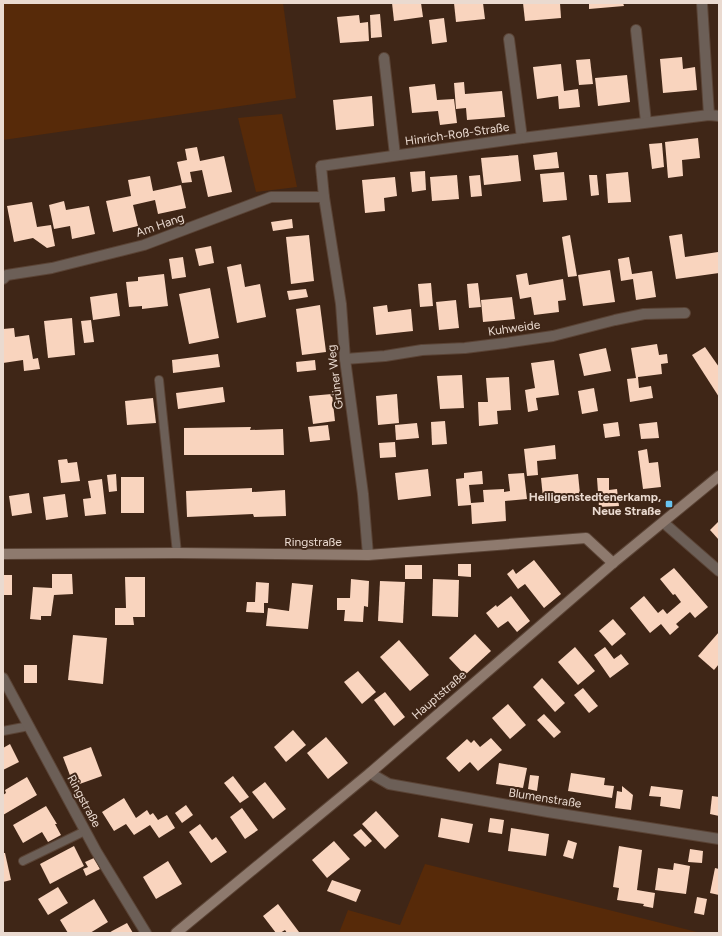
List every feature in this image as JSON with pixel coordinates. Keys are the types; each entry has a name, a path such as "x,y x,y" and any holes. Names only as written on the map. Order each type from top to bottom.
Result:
{"street":[{"name":"Hinrich-Roß-Straße","path":"324,197 321,166 646,122 714,116 702,3"},
{"path":"636,30 646,122"},
{"name":"Hinrich-Roß-Straße","path":"510,39 522,138"},
{"name":"Hinrich-Roß-Straße","path":"384,58 395,155"},
{"name":"Am Hang","path":"3,278 7,275 52,268 144,245 271,197 324,197"},
{"name":"Grüner Weg","path":"324,197 341,304 345,359 363,494 368,555"},
{"name":"Kuhweide","path":"345,359 384,356 422,350 465,348 505,343 553,336 644,314 685,313"},
{"name":"Hauptstraße","path":"176,933 370,773 613,563 664,523 719,476"},
{"path":"664,523 719,571"},
{"name":"Ringstraße","path":"3,554 177,553 368,555 586,538 613,563"},
{"name":"Ringstraße","path":"3,678 85,831 146,933"},
{"name":"Blumenstraße","path":"370,773 390,784 397,786 719,839"}],"lane":[{"path":"159,380 177,553"},
{"path":"3,730 29,726"},
{"path":"23,861 85,831"}],"shaded area":[{"path":"3,3 283,3 296,98 3,140"},
{"path":"282,114 297,187 256,192 238,118"},
{"path":"425,864 701,933 339,933 348,910 400,925"}],"building":[{"path":"392,3 421,3 423,17 394,21"},
{"path":"454,3 483,3 485,19 456,22"},
{"path":"523,3 560,3 561,18 525,21"},
{"path":"589,3 623,3 624,6 589,9"},
{"path":"380,14 382,37 371,38 370,15"},
{"path":"359,15 360,23 368,22 369,41 340,43 337,17"},
{"path":"444,18 447,42 432,44 429,20"},
{"path":"682,57 683,69 695,67 697,90 663,93 660,59"},
{"path":"590,59 593,84 579,85 576,60"},
{"path":"561,64 564,91 578,89 580,107 559,109 558,96 537,99 533,67"},
{"path":"627,75 630,102 598,106 595,78"},
{"path":"464,82 465,94 502,91 505,117 467,120 466,108 456,109 454,83"},
{"path":"435,84 437,100 454,99 457,123 440,125 438,111 412,113 409,87"},
{"path":"372,96 374,126 336,130 333,100"},
{"path":"698,138 700,158 682,160 683,176 668,178 665,142"},
{"path":"662,143 664,167 652,169 649,144"},
{"path":"197,147 200,161 224,156 232,192 208,197 202,170 190,172 192,182 182,183 177,162 187,160 185,149"},
{"path":"557,152 559,168 535,170 533,155"},
{"path":"518,155 521,181 484,185 481,158"},
{"path":"425,171 426,190 412,192 410,172"},
{"path":"564,172 567,200 543,202 540,174"},
{"path":"628,172 631,202 608,203 606,174"},
{"path":"457,175 459,199 432,201 430,177"},
{"path":"480,175 482,196 471,197 469,176"},
{"path":"589,175 597,175 599,195 591,196"},
{"path":"150,176 153,191 181,185 186,208 158,214 155,200 133,205 138,226 113,232 106,201 131,196 128,180"},
{"path":"395,177 397,196 384,198 385,211 365,213 362,180"},
{"path":"64,201 66,210 89,206 95,234 72,239 70,226 54,229 49,205"},
{"path":"32,202 37,227 51,225 55,246 47,248 33,238 14,242 7,206"},
{"path":"292,219 293,228 273,231 271,222"},
{"path":"682,234 685,257 718,252 719,273 676,279 669,236"},
{"path":"309,235 314,281 291,284 286,237"},
{"path":"570,235 577,276 568,277 562,237"},
{"path":"211,246 214,263 199,266 195,249"},
{"path":"183,257 186,277 172,279 169,259"},
{"path":"629,257 632,274 652,271 656,297 636,300 633,279 621,281 618,259"},
{"path":"241,264 245,287 260,284 266,317 237,323 227,267"},
{"path":"610,270 615,302 583,306 578,275"},
{"path":"527,273 529,285 563,279 566,300 558,301 559,312 534,315 531,297 520,299 516,275"},
{"path":"164,274 168,306 142,309 142,306 129,307 126,282 138,281 138,277"},
{"path":"431,283 433,306 420,307 418,284"},
{"path":"478,283 481,307 469,308 467,284"},
{"path":"210,288 219,338 189,344 179,294"},
{"path":"306,289 308,297 289,300 287,291"},
{"path":"117,293 120,316 93,320 90,297"},
{"path":"512,297 515,319 483,322 481,300"},
{"path":"456,300 459,328 439,330 436,302"},
{"path":"320,305 326,352 302,355 296,309"},
{"path":"387,305 388,312 411,309 413,331 376,335 373,307"},
{"path":"72,318 75,355 48,358 44,321"},
{"path":"91,320 94,342 84,343 81,321"},
{"path":"14,328 15,337 29,335 33,359 38,358 40,369 24,371 23,360 3,363 3,329"},
{"path":"657,344 659,355 667,354 668,363 661,364 662,374 638,377 639,388 651,386 653,398 630,402 627,379 636,378 631,348"},
{"path":"705,347 719,367 719,397 692,355"},
{"path":"606,348 611,371 584,376 579,354"},
{"path":"218,354 220,367 173,373 172,360"},
{"path":"315,360 316,370 297,372 296,362"},
{"path":"554,360 559,395 536,398 538,410 528,412 525,390 535,388 531,363"},
{"path":"462,375 464,408 440,409 437,376"},
{"path":"509,377 511,410 497,411 498,424 479,426 478,402 488,402 486,378"},
{"path":"223,387 225,402 178,409 176,393"},
{"path":"594,388 598,411 582,414 578,391"},
{"path":"332,394 335,421 313,424 309,396"},
{"path":"397,394 399,423 378,425 376,396"},
{"path":"153,398 156,423 127,425 125,401"},
{"path":"445,421 447,444 432,445 431,422"},
{"path":"618,422 620,436 605,438 603,424"},
{"path":"657,422 659,438 641,439 639,424"},
{"path":"417,423 419,438 396,440 395,425"},
{"path":"328,425 330,440 310,442 308,427"},
{"path":"251,427 250,430 283,429 284,455 184,455 184,428"},
{"path":"395,442 396,457 380,458 379,443"},
{"path":"555,445 556,459 537,461 538,475 527,476 524,449"},
{"path":"647,449 649,463 658,462 661,487 643,489 638,451"},
{"path":"67,459 68,463 77,462 80,481 61,483 58,460"},
{"path":"428,469 431,496 398,500 395,473"},
{"path":"482,471 483,484 469,485 471,503 484,502 483,490 504,489 504,492 510,491 508,474 524,473 527,499 505,501 506,521 472,524 471,505 458,506 456,479 464,478 464,473"},
{"path":"116,474 117,491 109,492 107,475"},
{"path":"578,474 580,494 543,498 541,478"},
{"path":"121,477 144,477 144,513 121,513"},
{"path":"597,478 609,478 609,490 617,489 619,506 599,507"},
{"path":"102,479 106,514 85,516 83,499 91,498 88,481"},
{"path":"252,488 252,492 285,490 286,516 254,517 253,514 187,517 186,491"},
{"path":"29,493 32,513 12,516 9,496"},
{"path":"65,494 68,517 46,520 43,497"},
{"path":"719,521 719,540 710,530"},
{"path":"534,560 561,594 544,608 525,584 518,589 507,574 513,569 516,574"},
{"path":"458,564 471,564 471,577 458,576"},
{"path":"405,565 422,565 422,579 405,579"},
{"path":"674,568 708,607 695,618 690,612 676,624 679,627 670,635 661,624 650,633 630,608 644,596 658,613 663,609 667,614 681,602 660,579"},
{"path":"52,574 72,574 73,594 54,595 51,616 41,616 41,620 30,619 33,587 52,588"},
{"path":"3,575 12,575 12,595 3,595"},
{"path":"125,577 145,577 145,617 133,617 134,625 115,625 115,608 126,608"},
{"path":"351,579 369,581 368,607 364,606 363,622 344,621 345,610 337,610 337,598 350,598"},
{"path":"433,579 459,580 458,617 432,616"},
{"path":"380,581 405,582 403,623 378,621"},
{"path":"256,582 269,583 268,603 264,603 264,613 246,612 247,602 255,602"},
{"path":"292,583 313,585 308,629 266,626 268,608 289,611"},
{"path":"511,596 530,621 517,632 508,621 498,628 486,613 496,605 497,607"},
{"path":"613,619 626,634 612,646 599,631"},
{"path":"719,632 719,664 714,670 698,656"},
{"path":"475,634 491,651 465,675 449,658"},
{"path":"73,635 107,638 103,684 68,680"},
{"path":"399,640 429,675 410,691 380,657"},
{"path":"575,647 595,671 578,685 558,662"},
{"path":"605,647 614,659 621,654 629,664 610,678 594,655"},
{"path":"24,665 37,665 37,683 24,683"},
{"path":"358,671 376,692 362,704 344,682"},
{"path":"542,678 565,703 555,712 533,687"},
{"path":"583,688 598,706 589,713 574,695"},
{"path":"385,692 405,717 394,726 374,700"},
{"path":"508,704 526,725 510,739 492,718"},
{"path":"544,714 561,732 554,738 537,720"},
{"path":"293,730 306,745 286,762 274,747"},
{"path":"326,737 348,763 328,779 307,753"},
{"path":"491,738 502,750 478,771 470,762 459,772 446,758 467,739 471,743 474,740 480,747"},
{"path":"10,744 19,762 3,770 3,748"},
{"path":"91,747 102,776 74,786 63,757"},
{"path":"499,763 527,768 523,788 496,784"},
{"path":"571,773 605,778 604,785 614,786 612,798 568,791"},
{"path":"530,775 539,776 537,791 528,789"},
{"path":"233,776 249,797 240,803 224,783"},
{"path":"27,777 37,795 3,815 3,795 6,793 5,790"},
{"path":"265,782 286,809 273,819 252,792"},
{"path":"622,786 633,795 631,810 615,808 617,791 622,792"},
{"path":"651,786 683,790 680,809 660,806 661,797 649,796"},
{"path":"712,796 719,797 719,816 710,814"},
{"path":"124,798 136,818 147,810 150,815 153,813 158,820 167,815 175,828 159,838 150,825 134,835 126,824 114,831 102,812"},
{"path":"186,805 193,815 182,823 175,813"},
{"path":"46,806 57,824 55,824 61,835 48,842 42,832 23,843 13,825"},
{"path":"242,808 258,830 245,839 230,817"},
{"path":"376,811 399,836 385,849 362,824"},
{"path":"441,818 473,824 469,843 438,837"},
{"path":"490,818 504,820 502,834 488,832"},
{"path":"200,824 212,840 216,837 227,852 211,863 189,832"},
{"path":"511,828 549,834 546,856 508,851"},
{"path":"361,829 372,841 365,847 353,835"},
{"path":"568,840 577,843 573,859 563,856"},
{"path":"334,841 350,859 327,878 312,860"},
{"path":"74,846 84,866 50,884 40,864"},
{"path":"619,846 642,850 637,890 655,893 653,908 643,906 644,904 617,900 619,888 613,887"},
{"path":"690,849 703,851 702,863 688,862"},
{"path":"3,853 5,853 11,880 3,882"},
{"path":"94,858 100,869 86,876 83,869 88,867 85,862"},
{"path":"168,861 182,884 156,899 143,877"},
{"path":"674,863 690,866 686,894 655,890 658,868 673,870"},
{"path":"715,868 719,869 719,895 710,893"},
{"path":"332,880 361,890 356,902 327,891"},
{"path":"58,887 68,903 48,915 38,899"},
{"path":"697,897 707,899 704,915 694,913"},
{"path":"94,899 108,922 90,933 68,933 60,920"},
{"path":"278,904 299,932 287,933 285,930 280,933 276,933 263,916"},
{"path":"127,923 133,933 109,933 112,931"}],"place":[{"name":"Heiligenstedtenerkamp, Neue Straße","path":"669,504"}]}
